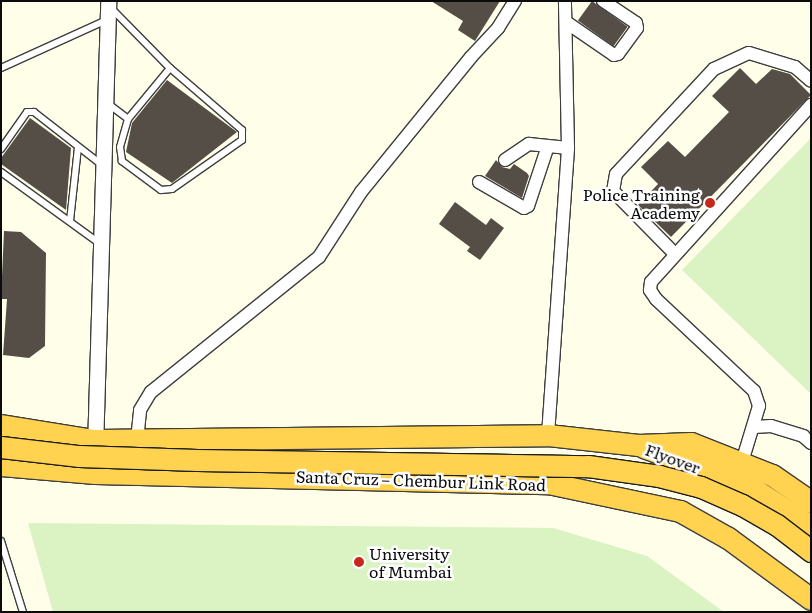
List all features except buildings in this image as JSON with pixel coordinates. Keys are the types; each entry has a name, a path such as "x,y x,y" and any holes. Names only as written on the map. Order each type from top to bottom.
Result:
{"highway":[{"path":"1,425 94,440 548,435 638,445 691,443 772,475 811,502"},
{"name":"Flyover","path":"638,445 675,461 708,470 751,487 811,526"},
{"path":"1,447 79,456 197,460 588,466 659,476 701,487 742,505 777,525 811,551"},
{"name":"Santa Cruz – Chembur Link Road","path":"1,465 95,472 548,484 680,511 728,538 811,599"}],"street":[{"path":"137,440 140,410 151,392 318,257 361,192 471,57 498,28 515,1"},
{"path":"548,435 568,148 565,1"},
{"path":"566,22 614,55 618,54 636,28 636,23 603,1"},
{"path":"95,472 94,440 105,167 109,8"},
{"path":"674,253 614,191 616,174 714,69 749,53 795,66 811,81"},
{"path":"742,462 759,406 754,391 650,290 651,282 674,253 811,105"},
{"path":"505,160 529,144 568,148"},
{"path":"478,182 524,208 528,206 548,146"},
{"path":"754,427 772,426 803,436 811,443"}],"lane":[{"path":"1,68 109,8 170,68 242,130 242,140 172,189 161,190 122,161 120,147 128,119 170,68"},
{"path":"107,103 128,119"},
{"path":"1,149 27,112 34,112 105,167"},
{"path":"70,221 78,147"},
{"path":"1,172 102,245"},
{"path":"1,541 23,612"}],"green space":[{"path":"811,138 811,394 682,270"},
{"name":"University of Mumbai","path":"28,523 553,528 647,556 724,612 53,612"}],"place":[{"name":"Police Training Academy","path":"710,203"},
{"name":"University of Mumbai","path":"359,562"}]}
